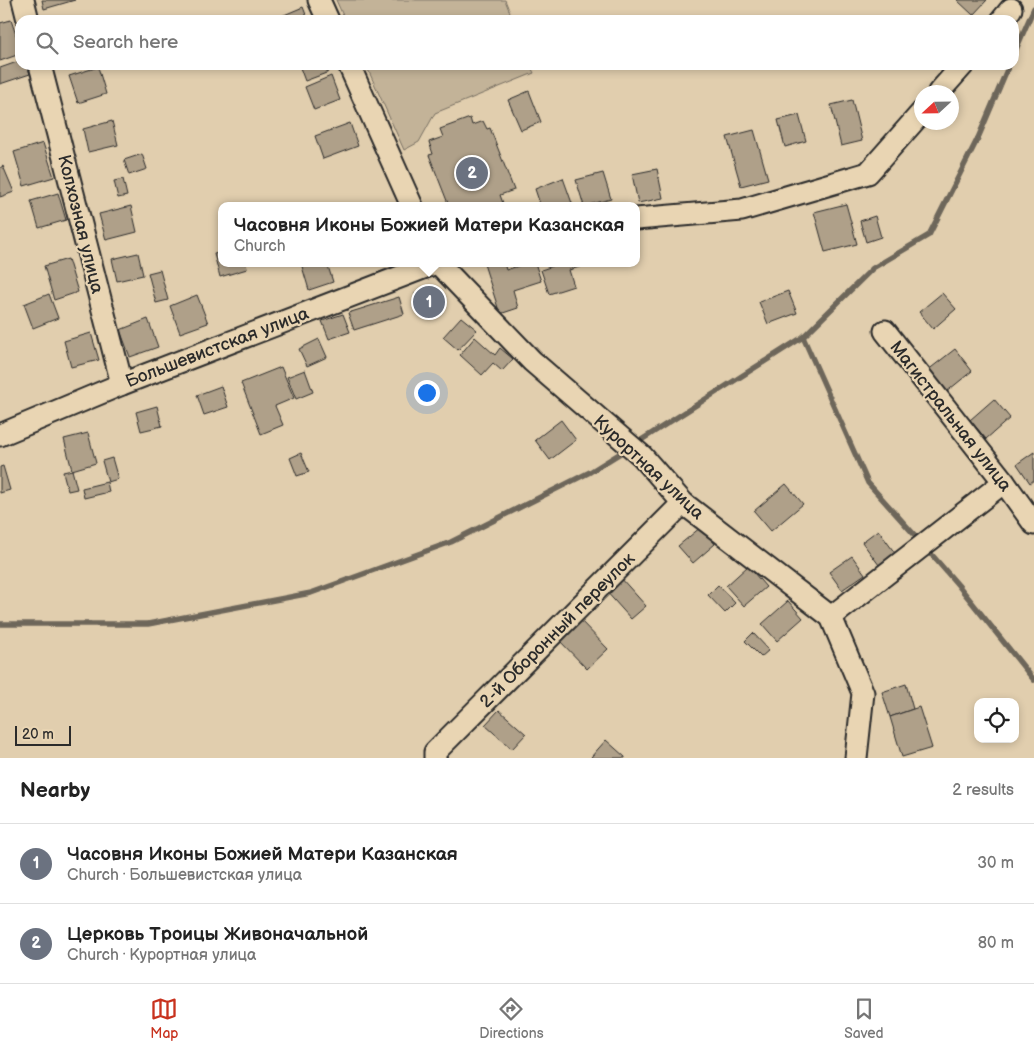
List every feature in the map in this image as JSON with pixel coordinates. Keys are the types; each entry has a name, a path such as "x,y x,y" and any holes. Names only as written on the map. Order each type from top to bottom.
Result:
{"street":[{"path":"23,0 27,15"},
{"path":"319,0 326,15"},
{"name":"Колхозная улица","path":"41,70 122,384"},
{"path":"350,70 410,202"},
{"path":"945,85 959,70"},
{"path":"640,219 742,210 868,174 914,121"},
{"name":"Большевистская улица","path":"0,435 122,384 427,267"},
{"name":"Курортная улица","path":"441,267 532,361 642,456 683,503 831,617 863,693 856,758"},
{"name":"Магистральная улица","path":"885,332 1004,482 1034,524"},
{"path":"831,617 1004,482"},
{"name":"2-й Оборонный переулок","path":"435,758 436,752 683,503"}],"shaded area":[{"path":"336,0 505,0 511,15 343,15"},
{"path":"368,70 532,70 534,73 435,113 419,142 404,150"}],"building":[{"path":"42,0 75,0 44,9"},
{"path":"957,0 987,0 973,15"},
{"path":"303,7 306,15 284,15"},
{"path":"11,20 15,32 15,56 0,61 0,23"},
{"path":"15,63 15,70 29,70 30,74 0,84 0,68"},
{"path":"88,70 99,70 106,94 78,103 69,76"},
{"path":"301,70 328,70 329,72 305,81"},
{"path":"331,76 340,100 314,110 305,87"},
{"path":"529,91 541,122 521,130 508,100"},
{"path":"852,100 862,141 841,146 831,105"},
{"path":"799,115 806,141 785,147 778,120"},
{"path":"470,118 472,125 483,121 487,129 490,128 514,190 500,195 503,202 447,202 429,155 433,154 429,142 443,137 440,129"},
{"path":"112,121 118,145 88,152 83,129"},
{"path":"350,123 358,146 323,159 315,136"},
{"path":"754,130 768,179 741,186 727,137"},
{"path":"43,143 54,177 24,186 14,152"},
{"path":"142,154 147,169 129,175 124,160"},
{"path":"3,166 14,192 0,197 0,168"},
{"path":"657,169 663,198 638,202 632,174"},
{"path":"603,173 611,199 599,202 583,202 576,180"},
{"path":"563,178 572,202 539,202 535,189"},
{"path":"123,179 127,196 118,198 114,181"},
{"path":"58,193 66,220 39,228 31,201"},
{"path":"846,204 857,244 825,252 814,212"},
{"path":"131,206 137,232 106,240 99,214"},
{"path":"875,216 881,237 866,242 860,221"},
{"path":"138,253 143,275 117,281 112,259"},
{"path":"218,253 218,267 247,267 247,269 220,277 214,254"},
{"path":"68,259 78,292 54,300 44,266"},
{"path":"302,267 328,267 333,282 309,290"},
{"path":"485,267 505,267 506,270 515,267 536,267 541,281 513,290 518,308 500,314"},
{"path":"550,267 580,267 569,270 574,286 549,294 541,270"},
{"path":"160,270 168,300 156,303 148,273"},
{"path":"436,287 442,310 421,316 415,293"},
{"path":"788,291 797,313 768,324 759,302"},
{"path":"942,293 956,309 933,329 919,312"},
{"path":"49,294 58,318 33,328 24,304"},
{"path":"197,295 208,323 180,333 170,306"},
{"path":"399,297 404,314 354,330 348,313"},
{"path":"343,314 350,332 329,339 322,321"},
{"path":"461,317 477,330 458,350 443,337"},
{"path":"148,319 158,347 130,357 120,330"},
{"path":"91,333 99,360 71,367 64,341"},
{"path":"475,337 495,355 500,348 513,359 502,371 493,363 482,375 460,355"},
{"path":"319,339 327,357 307,366 299,349"},
{"path":"955,349 972,371 945,393 927,371"},
{"path":"281,367 294,398 275,406 283,425 261,434 241,383"},
{"path":"305,370 313,392 296,399 287,377"},
{"path":"221,386 228,407 204,415 197,395"},
{"path":"994,399 1010,418 986,439 970,420"},
{"path":"157,406 162,426 141,431 136,412"},
{"path":"561,420 576,440 550,460 535,440"},
{"path":"88,433 96,463 72,470 64,439"},
{"path":"1034,452 1034,480 1030,483 1017,464"},
{"path":"301,453 309,472 297,476 290,458"},
{"path":"112,458 118,479 108,482 102,461"},
{"path":"3,466 10,490 0,493 0,467"},
{"path":"72,470 77,489 68,491 63,472"},
{"path":"107,482 109,492 84,498 82,488"},
{"path":"786,484 803,504 771,531 754,511"},
{"path":"701,527 715,544 693,563 678,546"},
{"path":"878,530 895,553 879,565 862,542"},
{"path":"852,556 865,574 842,590 829,572"},
{"path":"748,566 766,587 744,606 726,586"},
{"path":"620,577 646,606 631,619 605,590"},
{"path":"718,585 735,603 725,613 708,595"},
{"path":"788,601 803,618 777,641 762,624"},
{"path":"579,619 608,649 587,669 558,639"},
{"path":"753,633 769,650 761,657 745,641"},
{"path":"906,684 913,709 890,717 882,692"},
{"path":"919,707 932,748 902,757 890,717"},
{"path":"499,710 526,734 512,749 485,725"},
{"path":"606,740 625,757 625,758 591,757"}],"waterway":[{"path":"1019,42 1034,8"},
{"path":"635,444 803,337 873,268 929,235 978,138 1007,70"},
{"path":"803,337 868,483 920,541"},
{"path":"0,624 148,624 311,593 451,542 590,472 627,449"},
{"path":"926,548 1034,680"}],"place":[{"name":"Церковь Троицы Живоначальной","path":"472,173"},
{"name":"Часовня Иконы Божией Матери Казанская","path":"429,302"}]}
